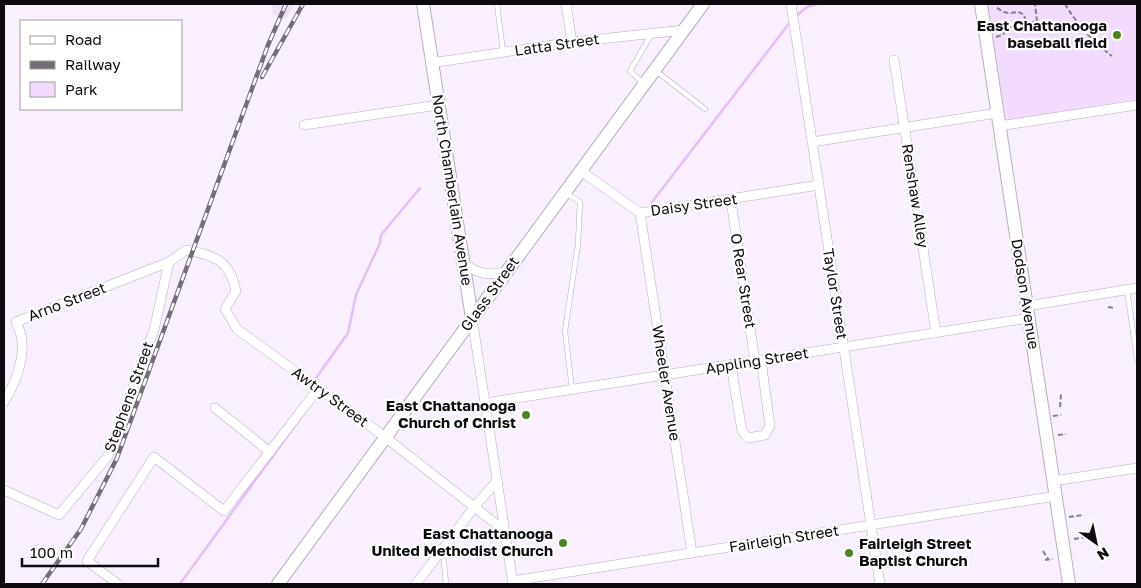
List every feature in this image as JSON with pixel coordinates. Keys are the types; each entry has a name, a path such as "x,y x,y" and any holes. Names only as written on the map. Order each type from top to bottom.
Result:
{"street":[{"name":"North Chamberlain Avenue","path":"423,4 513,583"},
{"path":"566,4 572,42"},
{"name":"Glass Street","path":"278,584 703,4"},
{"name":"Taylor Street","path":"791,4 880,584"},
{"name":"Dodson Avenue","path":"980,4 1070,584"},
{"name":"Latta Street","path":"431,63 572,42 684,30"},
{"name":"Renshaw Alley","path":"894,60 936,333"},
{"path":"812,142 905,128 998,120 1137,104"},
{"path":"304,125 438,106"},
{"name":"Daisy Street","path":"581,171 640,213 819,185"},
{"name":"O Rear Street","path":"730,200 770,426 765,435 748,438 742,431 730,365"},
{"name":"Wheeler Avenue","path":"640,213 692,553"},
{"name":"Arno Street","path":"4,402 21,364 22,333 16,322 169,262 186,250 196,252"},
{"name":"Awtry Street","path":"196,252 212,256 232,273 236,291 225,309 237,329 385,437 505,531"},
{"name":"Stephens Street","path":"4,490 60,516 108,456 154,330 169,262"},
{"path":"464,262 470,268 491,275 506,272"},
{"name":"Appling Street","path":"485,403 936,333 1137,288"},
{"path":"118,584 87,562 154,457 224,511 318,389"},
{"path":"215,408 270,452"},
{"path":"1054,481 1137,468"},
{"path":"416,584 474,506 497,481"},
{"name":"Fairleigh Street","path":"513,583 1056,496"}],"lane":[{"path":"497,4 503,52"},
{"path":"644,84 630,71 652,33"},
{"path":"654,70 705,109"},
{"path":"565,193 580,202 578,244 565,331 572,389"},
{"path":"1127,290 1137,359"},
{"path":"443,548 446,584"}],"path":[{"path":"994,38 1002,35 1010,26 1037,21 1035,4"},
{"path":"1065,4 1075,20 1100,47 1112,56"},
{"path":"997,8 1003,12 1019,12 1024,15 1027,23"},
{"path":"1108,307 1114,308"},
{"path":"1060,407 1061,394"},
{"path":"1052,416 1061,415"},
{"path":"1055,435 1066,434"},
{"path":"1067,518 1084,515"},
{"path":"1070,540 1086,537"},
{"path":"1043,551 1047,559 1053,559"}],"shaded area":[{"path":"272,4 295,4 287,18 273,15"}],"green space":[{"path":"988,4 1137,4 1137,99 1006,121"}],"waterway":[{"path":"795,17 807,7 818,4"},
{"path":"652,202 791,21"},
{"path":"316,378 348,333 356,295 380,243 381,235 420,188"},
{"path":"180,584 313,401"}],"railway":[{"path":"42,584 81,529 117,458 268,45 286,4"},
{"path":"262,77 303,4"}],"place":[{"name":"East Chattanooga baseball field","path":"1117,35"},
{"name":"East Chattanooga Church of Christ","path":"526,415"},
{"name":"East Chattanooga United Methodist Church","path":"563,543"},
{"name":"Fairleigh Street Baptist Church","path":"849,553"}]}
